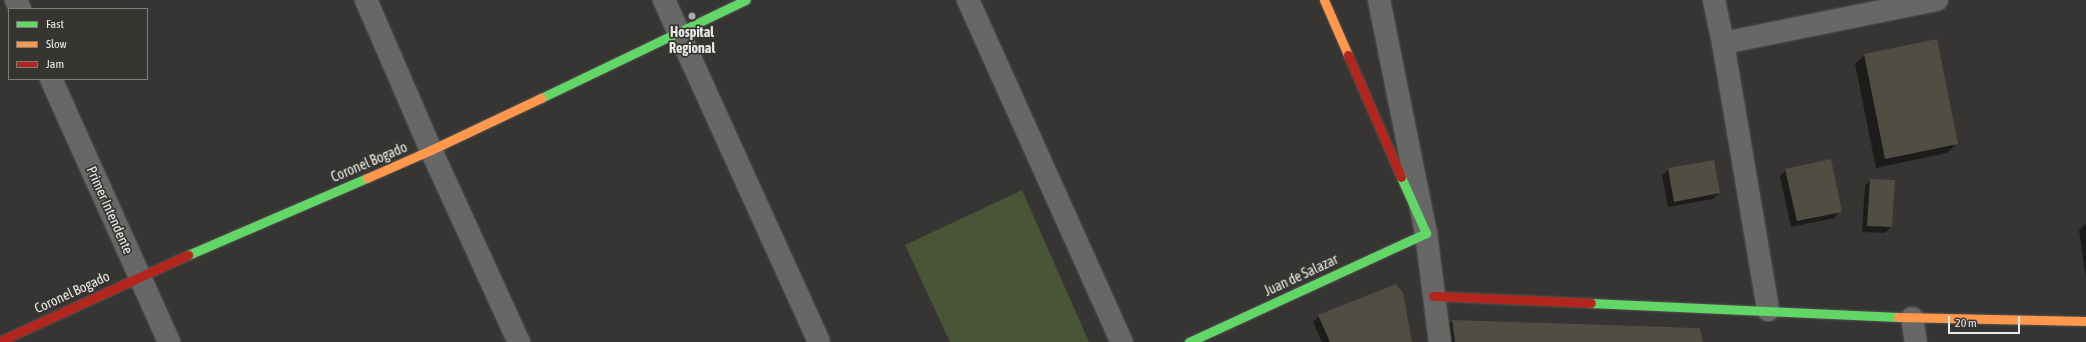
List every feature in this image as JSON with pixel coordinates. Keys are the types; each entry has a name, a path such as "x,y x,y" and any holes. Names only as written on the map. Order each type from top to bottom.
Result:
{"street":[{"path":"366,0 431,150 519,342"},
{"path":"664,0 819,342"},
{"name":"Coronel Bogado","path":"0,341 139,277 431,150 678,31 746,0"},
{"path":"968,0 1122,342"},
{"path":"1324,0 1426,233"},
{"path":"1379,0 1426,233 1440,342"},
{"path":"1714,0 1723,43 1768,310"},
{"path":"1723,43 1937,0"},
{"name":"Primer Intendente","path":"51,80 168,342"},
{"name":"Juan de Salazar","path":"1189,342 1426,233"},
{"path":"1433,296 1768,310 1912,318 2086,321"},
{"path":"1912,318 1916,342"}],"green space":[{"path":"1022,190 1089,342 950,342 905,245"}],"building":[{"path":"1937,39 1958,144 1885,159 1864,54"},
{"path":"1831,159 1842,212 1797,221 1785,169"},
{"path":"1714,160 1720,193 1674,202 1668,168"},
{"path":"1870,179 1895,180 1892,227 1867,226"},
{"path":"1396,284 1403,293 1412,342 1330,342 1318,315"},
{"path":"1452,320 1700,328 1703,342 1455,342"}],"traffic: fast":[{"path":"541,98 746,0"},
{"path":"1189,342 1426,233 1401,177"},
{"path":"188,255 367,178"},
{"path":"1591,303 1898,317"}],"traffic: slow":[{"path":"1324,0 1348,55"},
{"path":"367,178 431,150 541,98"},
{"path":"1898,317 2086,321"}],"traffic: jam":[{"path":"1348,55 1401,177"},
{"path":"0,341 188,255"},
{"path":"1433,296 1591,303"}],"place":[{"name":"Hospital Regional","path":"692,16"}]}
